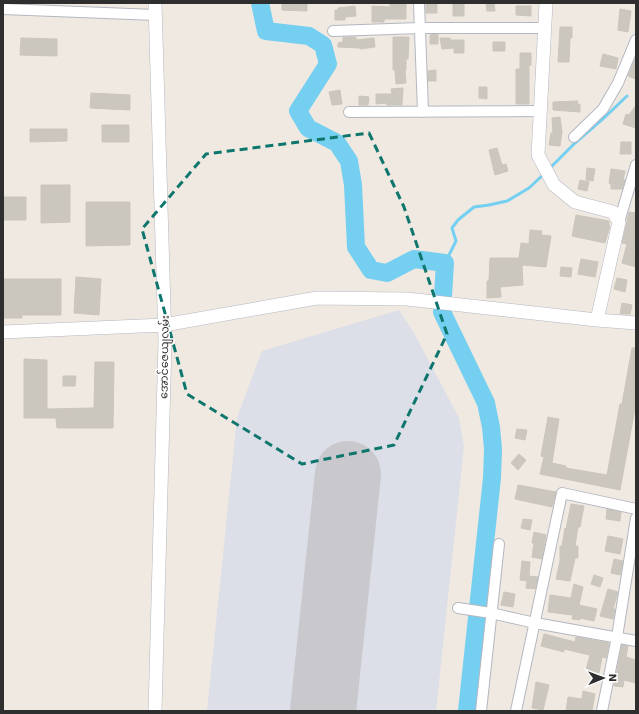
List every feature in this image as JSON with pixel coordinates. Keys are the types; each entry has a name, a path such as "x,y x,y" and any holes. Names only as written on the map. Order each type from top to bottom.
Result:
{"street":[{"path":"419,3 423,112"},
{"path":"546,3 538,155 554,185 575,202 613,212 619,222"},
{"path":"3,9 155,9"},
{"name":"အောင်ဇေယျလမ်း","path":"155,9 164,325 155,711"},
{"path":"333,31 420,28 545,28"},
{"path":"574,137 603,109 618,83 636,40"},
{"path":"349,112 540,111"},
{"path":"597,320 619,222 636,165"},
{"path":"3,332 164,325 317,298 406,299 636,323"},
{"path":"516,711 562,493 636,509"},
{"path":"602,711 617,637 636,518"},
{"path":"481,711 499,544"},
{"path":"458,608 636,641"}],"highlighted area":[{"path":"369,133 404,207 447,334 394,445 302,464 187,394 142,229 206,154"}],"shaded area":[{"path":"399,310 414,333 459,418 464,446 436,711 207,711 237,418 262,351"}],"building":[{"path":"282,3 307,3 307,11 282,10"},
{"path":"426,3 437,3 437,13 426,13"},
{"path":"453,3 464,3 464,16 453,16"},
{"path":"486,3 494,3 495,11 487,11"},
{"path":"390,4 406,4 406,19 384,19 384,22 372,22 372,6 390,7"},
{"path":"355,6 356,16 345,17 345,20 335,20 335,10 338,10 338,8"},
{"path":"516,6 531,6 531,16 516,15"},
{"path":"620,9 631,11 628,32 618,30"},
{"path":"560,27 572,27 569,62 558,62"},
{"path":"438,34 438,44 430,44 430,35"},
{"path":"343,37 356,37 356,40 374,38 375,47 360,49 338,47 338,43 343,42"},
{"path":"393,37 409,37 408,59 406,59 405,70 406,83 396,84 395,70 393,70"},
{"path":"21,38 57,39 57,56 20,55"},
{"path":"440,38 464,40 464,53 454,53 454,48 442,49"},
{"path":"493,42 505,42 505,51 493,51"},
{"path":"520,53 531,53 531,65 529,65 529,104 516,104 516,69 520,69"},
{"path":"603,54 618,58 616,69 600,66"},
{"path":"636,57 636,79 628,76"},
{"path":"436,70 436,81 428,81 428,71"},
{"path":"479,87 487,87 487,99 479,98"},
{"path":"403,88 402,105 387,105 386,103 376,104 376,94 392,94 391,89"},
{"path":"340,90 342,104 332,105 329,92"},
{"path":"91,93 130,95 130,110 90,108"},
{"path":"359,96 369,97 368,105 359,105"},
{"path":"578,101 577,104 580,104 580,112 553,110 553,102"},
{"path":"636,105 636,128 623,124 626,114 629,115"},
{"path":"560,117 562,132 560,146 549,145 551,133 553,133 552,118"},
{"path":"102,125 129,125 129,142 102,142"},
{"path":"30,129 67,129 67,141 30,142"},
{"path":"621,142 631,142 631,154 620,154"},
{"path":"497,148 502,165 506,164 508,171 495,175 489,150"},
{"path":"587,168 595,169 593,181 586,180"},
{"path":"611,169 625,171 623,180 625,180 622,189 611,189 611,184 609,183"},
{"path":"580,180 589,182 587,191 578,189"},
{"path":"41,185 70,185 70,222 41,223"},
{"path":"3,197 26,197 26,220 3,220"},
{"path":"86,202 130,202 130,245 86,246"},
{"path":"629,212 636,213 636,238 634,254 636,254 636,267 622,263 627,244 622,243"},
{"path":"576,215 609,221 610,226 605,243 572,236"},
{"path":"530,230 542,231 541,235 551,236 546,267 522,265 523,285 500,287 501,297 487,298 487,281 489,281 490,258 519,258 521,243 529,244"},
{"path":"581,259 598,262 595,277 578,274"},
{"path":"561,267 572,268 571,277 560,276"},
{"path":"76,277 101,279 99,315 74,313"},
{"path":"617,278 627,280 625,292 614,289"},
{"path":"3,279 61,279 61,315 22,315 22,318 3,318"},
{"path":"622,303 632,305 630,314 620,314"},
{"path":"632,348 636,348 636,403 620,490 540,474 544,457 541,456 548,417 559,419 552,463 566,466 566,468 607,475"},
{"path":"24,359 47,360 47,409 94,408 95,362 114,362 113,428 57,428 56,418 24,418"},
{"path":"63,376 76,376 75,386 63,386"},
{"path":"517,429 527,430 525,440 515,438"},
{"path":"519,454 526,460 518,470 511,463"},
{"path":"518,485 556,492 552,507 515,499"},
{"path":"571,504 584,506 580,527 578,527 575,546 578,546 578,558 575,558 570,581 556,579 560,561 560,546 562,546"},
{"path":"607,509 621,512 620,521 606,519"},
{"path":"523,519 532,520 530,530 521,528"},
{"path":"534,532 546,535 542,559 532,557"},
{"path":"608,536 623,539 620,554 605,551"},
{"path":"614,559 623,561 620,575 611,573"},
{"path":"522,561 530,562 529,576 538,577 535,589 526,588 527,581 520,580"},
{"path":"594,575 603,578 600,587 591,584"},
{"path":"574,584 583,587 579,605 597,609 594,621 580,618 580,620 572,619 573,615 548,612 550,595 571,598"},
{"path":"608,589 618,592 613,609 615,609 613,619 600,616"},
{"path":"504,592 515,594 513,607 501,605"},
{"path":"544,634 575,642 576,637 609,643 606,658 602,657 599,673 586,670 590,655 564,649 564,652 541,646"},
{"path":"622,645 628,646 626,657 636,660 636,683 624,680 623,687 614,686"},
{"path":"536,682 549,685 543,710 532,708"},
{"path":"583,691 595,694 592,711 566,711 568,697 582,699"}],"waterway":[{"path":"260,3 266,31 309,36 323,45 328,64 298,111 308,128 337,143 349,161 353,185 356,247 371,270 387,273 414,259 445,263 442,312 486,403 491,427 493,449 492,478 467,711"},
{"path":"549,169 575,143 627,96"},
{"path":"445,263 456,241 452,228 458,220 474,207 507,201 529,188 544,174"}],"runway":[{"path":"323,711 348,474"}]}
